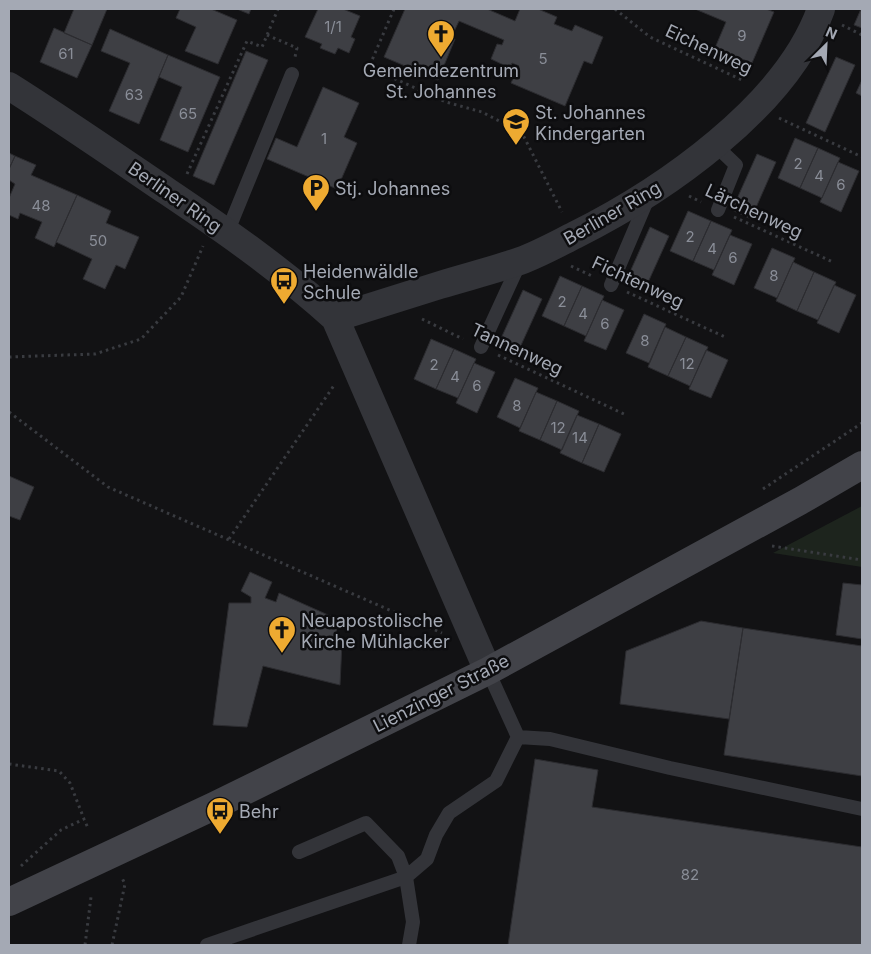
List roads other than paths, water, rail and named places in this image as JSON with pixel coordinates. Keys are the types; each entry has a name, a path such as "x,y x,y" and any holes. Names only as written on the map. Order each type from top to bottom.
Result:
{"street":[{"name":"Berliner Ring","path":"335,318 530,257 598,223 657,188 714,144 763,99 788,69 821,9"},
{"name":"Berliner Ring","path":"9,86 73,126 220,227 300,286 335,318 488,671"},
{"name":"Lienzinger Straße","path":"13,901 221,802 488,671 862,465"}],"lane":[{"path":"220,227 292,74"},
{"path":"714,144 736,165 718,210"},
{"path":"611,285 657,188"},
{"path":"481,347 530,257"},
{"path":"488,671 518,737"},
{"path":"518,737 550,739 670,768 862,809"},
{"path":"207,945 406,877 427,859 436,835 449,813 496,781 518,737"},
{"path":"299,852 366,823 398,856 406,877 413,922 409,945"}],"place":[{"name":"Gemeindezentrum St. Johannes","path":"441,58"},
{"name":"St. Johannes Kindergarten","path":"516,146"},
{"name":"Stj. Johannes","path":"316,212"},
{"name":"Heidenwäldle Schule","path":"284,305"},
{"name":"Neuapostolische Kirche Mühlacker","path":"282,654"},
{"name":"Behr","path":"220,835"}]}
